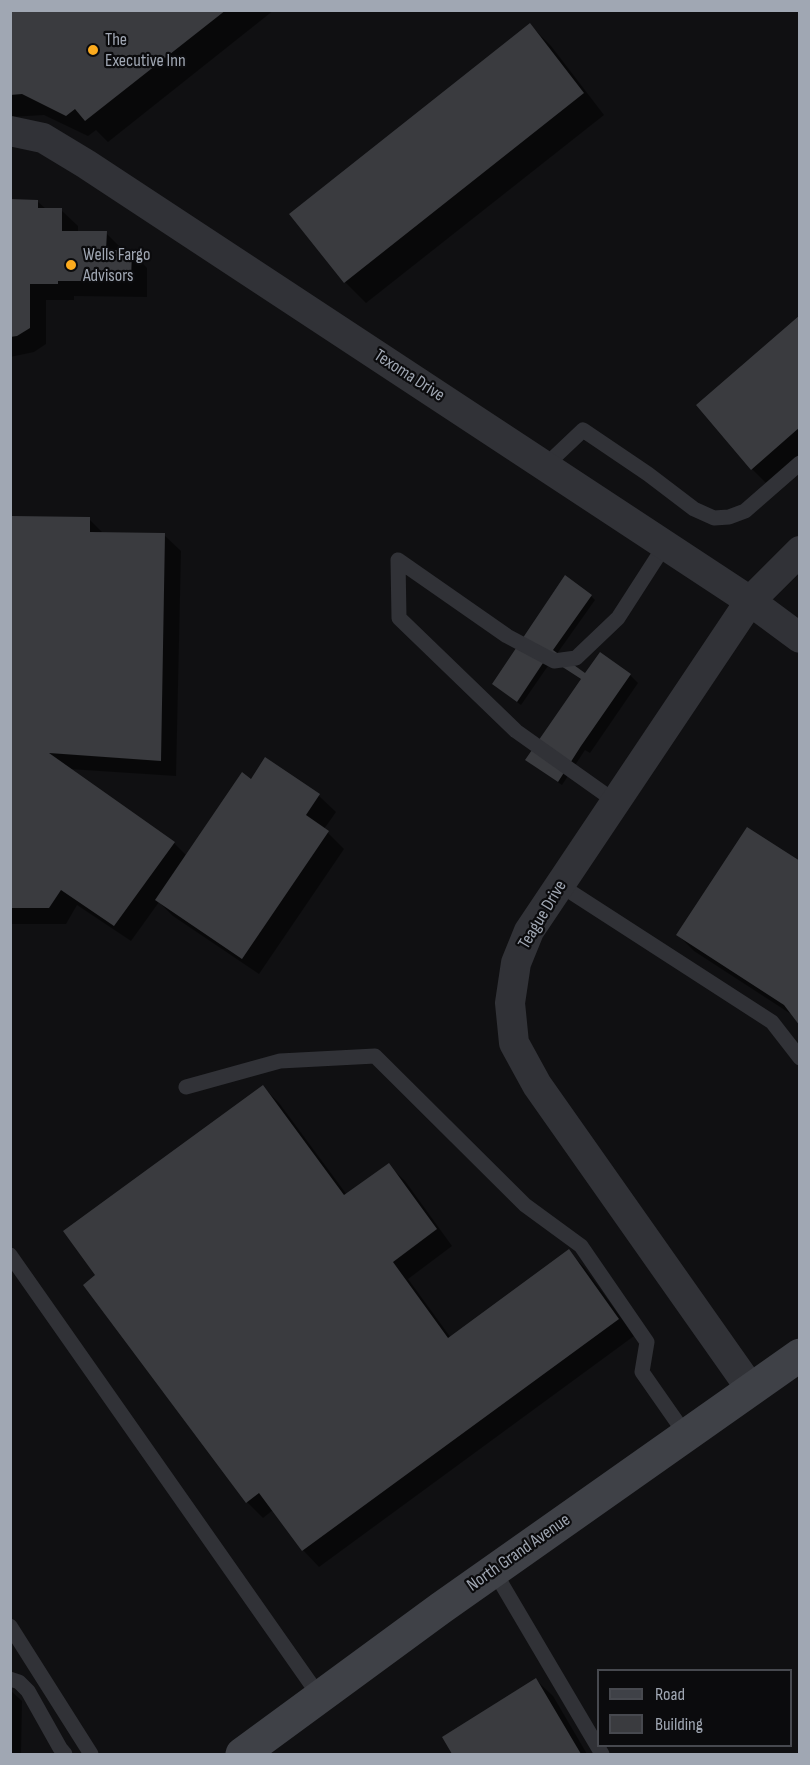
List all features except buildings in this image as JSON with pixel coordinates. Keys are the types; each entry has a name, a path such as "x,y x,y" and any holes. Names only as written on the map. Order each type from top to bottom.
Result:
{"main road":[{"name":"North Grand Avenue","path":"242,1755 494,1571 800,1355"}],"street":[{"name":"Texoma Drive","path":"10,131 42,138 86,164 750,601 800,638"},
{"name":"Teague Drive","path":"752,1389 537,1084 514,1043 510,1004 516,963 529,931 750,601 800,551"}],"lane":[{"path":"545,466 584,430 694,509 714,518 729,517 745,511 800,463"},
{"path":"616,802 516,731 399,618 398,560 507,636 554,661 576,658 618,618 664,545"},
{"path":"560,885 772,1022 800,1058"},
{"path":"186,1087 280,1061 375,1056 525,1205 581,1246 647,1342 642,1372 686,1434"},
{"path":"10,1254 320,1697"},
{"path":"494,1571 597,1746"},
{"path":"10,1626 92,1755"},
{"path":"10,1679 19,1682 28,1691 65,1755"}],"place":[{"name":"The Executive Inn","path":"93,50"},
{"name":"Wells Fargo Advisors","path":"71,265"}]}
